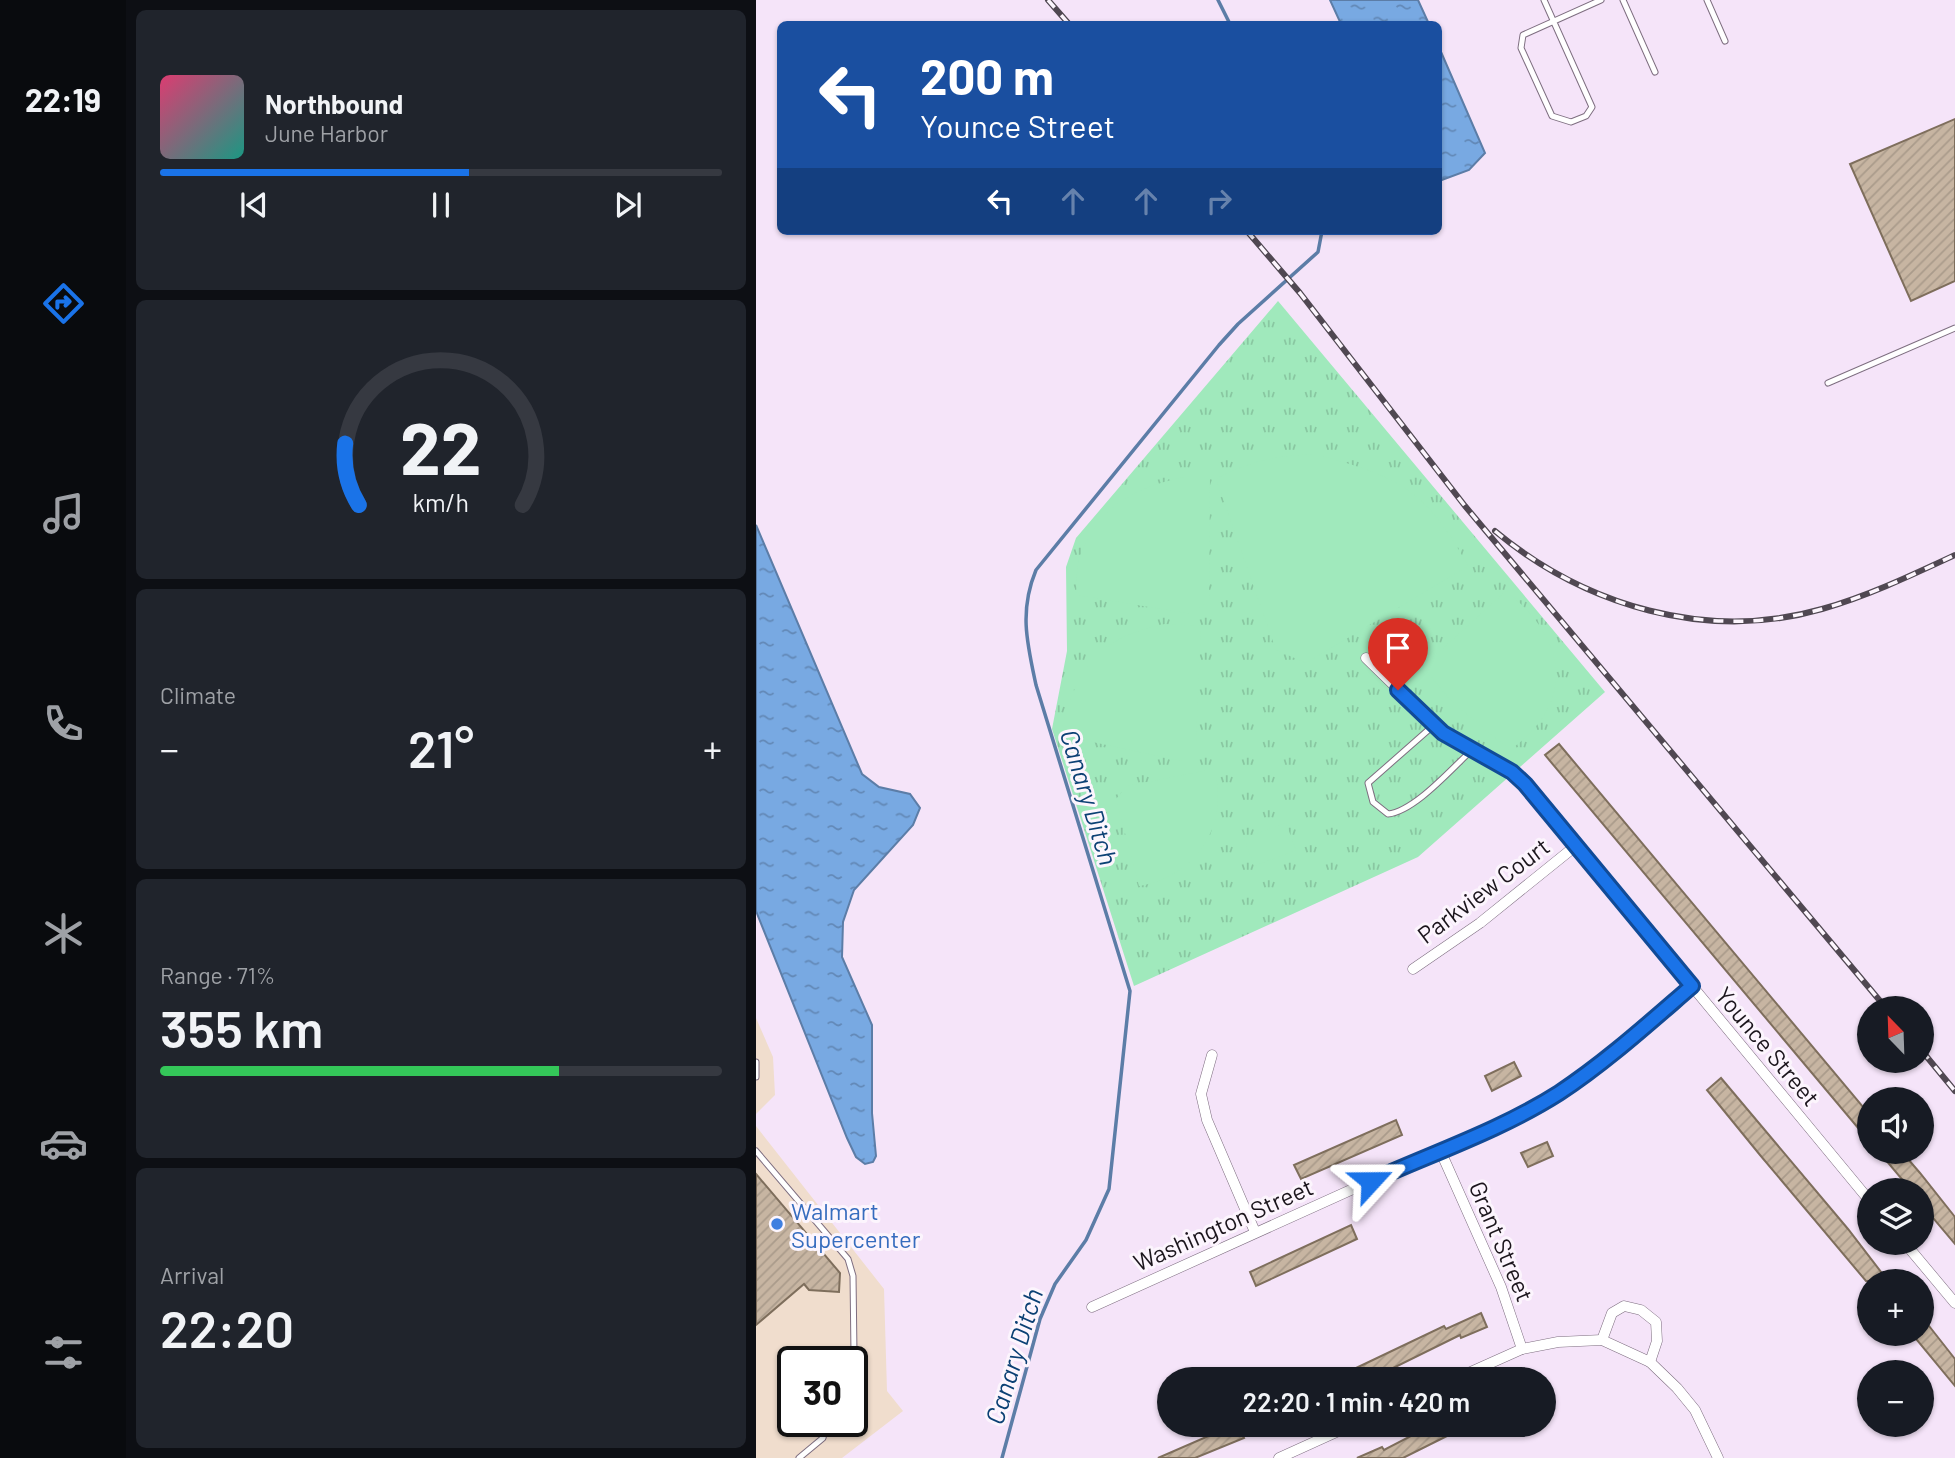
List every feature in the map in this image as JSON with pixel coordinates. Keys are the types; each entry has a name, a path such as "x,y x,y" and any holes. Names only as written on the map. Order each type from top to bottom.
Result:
{"street":[{"name":"Younce Street","path":"1366,658 1434,725 1471,751 1512,772 1577,844 1857,1185"},
{"name":"Parkview Court","path":"1413,969 1480,923 1577,844"},
{"name":"Washington Street","path":"1092,1307 1499,1125 1559,1092 1618,1048 1692,986"},
{"path":"1212,1055 1201,1094 1207,1120 1255,1232"},
{"name":"Grant Street","path":"1440,1150 1501,1287 1522,1349"},
{"path":"1916,1255 1955,1303"},
{"path":"1601,1340 1612,1313 1624,1306 1641,1310 1656,1322 1657,1340 1650,1362"},
{"path":"1482,1367 1522,1349 1558,1342 1601,1340 1650,1362 1687,1398 1717,1458"},
{"path":"1279,1458 1325,1437"}],"lane":[{"path":"1544,0 1553,22 1592,107 1586,116 1571,122 1552,116 1521,48 1523,35 1553,22 1601,0"},
{"path":"1623,0 1655,72"},
{"path":"1707,0 1725,41"},
{"path":"1828,383 1955,328"},
{"path":"1434,725 1368,783 1373,803 1388,814 1398,813 1422,795 1471,751"},
{"path":"756,1062 756,1077"},
{"path":"756,1151 848,1259 853,1276 854,1346"},
{"path":"799,1458 823,1437"}],"shaded area":[{"path":"756,1018 773,1057 775,1095 756,1114"},
{"path":"756,1126 884,1289 887,1391 903,1411 842,1458 756,1458"}],"green space":[{"path":"1278,301 1605,692 1418,857 1134,986 1052,729 1067,651 1066,567 1076,538"},
{"path":"1315,454 1368,470 1407,489 1438,519 1468,566 1306,663 1276,650 1216,479 1264,460"},
{"path":"1184,477 1210,477 1209,601 1192,614 1076,595 1080,556 1097,524 1108,512 1135,493"},
{"path":"1506,591 1542,629 1552,650 1556,670 1554,691 1546,712 1532,731 1510,750 1452,702 1428,673 1429,661"},
{"path":"1165,624 1201,626 1196,745 1181,761 1060,735 1073,692 1093,660 1122,638"},
{"path":"1214,769 1218,790 1217,810 1204,845 1192,860 1177,872 1139,886 1116,799 1127,786"},
{"path":"1286,823 1296,850 1254,866 1244,838"}],"water":[{"path":"1330,0 1418,0 1428,21 1340,21"},
{"path":"1442,54 1485,153 1469,170 1442,180"},
{"path":"756,525 862,774 879,787 910,794 920,808 913,825 854,890 843,922 842,957 872,1025 872,1113 876,1156 873,1162 865,1164 856,1157 847,1138 756,911"}],"building":[{"path":"1955,119 1955,281 1911,301 1850,164"},
{"path":"1559,744 1857,1100 1857,1127 1545,755"},
{"path":"1514,1062 1521,1076 1492,1091 1485,1076"},
{"path":"1721,1078 1857,1241 1857,1255 1868,1255 1879,1269 1857,1270 1707,1090"},
{"path":"1396,1120 1402,1135 1301,1179 1294,1165"},
{"path":"1547,1142 1553,1156 1528,1167 1521,1153"},
{"path":"1889,1164 1912,1164 1924,1178 1901,1178"},
{"name":"Walmart Supercenter","path":"756,1174 840,1273 839,1292 809,1290 804,1284 756,1325"},
{"path":"1934,1191 1955,1217 1955,1244 1934,1219"},
{"path":"1351,1225 1357,1239 1256,1286 1250,1272"},
{"path":"1481,1313 1487,1327 1461,1338 1460,1335 1395,1367 1358,1367 1444,1326 1446,1329"},
{"path":"1934,1332 1955,1359 1955,1386 1934,1360 1922,1346 1934,1346"},
{"path":"1206,1437 1244,1438 1195,1458 1158,1458"},
{"path":"1409,1437 1445,1437 1403,1458 1357,1458 1382,1447 1384,1450"}],"waterway":[{"name":"Canary Ditch","path":"1218,0 1228,21"},
{"name":"Canary Ditch","path":"1002,1458 1040,1319 1055,1284 1086,1240 1109,1189 1130,991 1036,685 1026,627 1031,585 1036,570 1219,345 1238,324 1318,252 1321,235"}],"railway":[{"path":"1048,0 1066,21"},
{"path":"1250,235 1300,293 1465,506 1876,996"},
{"path":"1495,531 1530,557 1568,579 1608,597 1649,610 1692,619 1735,621 1779,618 1822,609 1873,591 1955,555"},
{"path":"1934,1066 1955,1091"}],"place":[{"name":"Walmart Supercenter","path":"777,1224"}],"route":[{"path":"1371,1181 1499,1125 1559,1092 1590,1071 1692,986 1525,784 1504,767 1462,746 1443,733 1398,690"}]}
